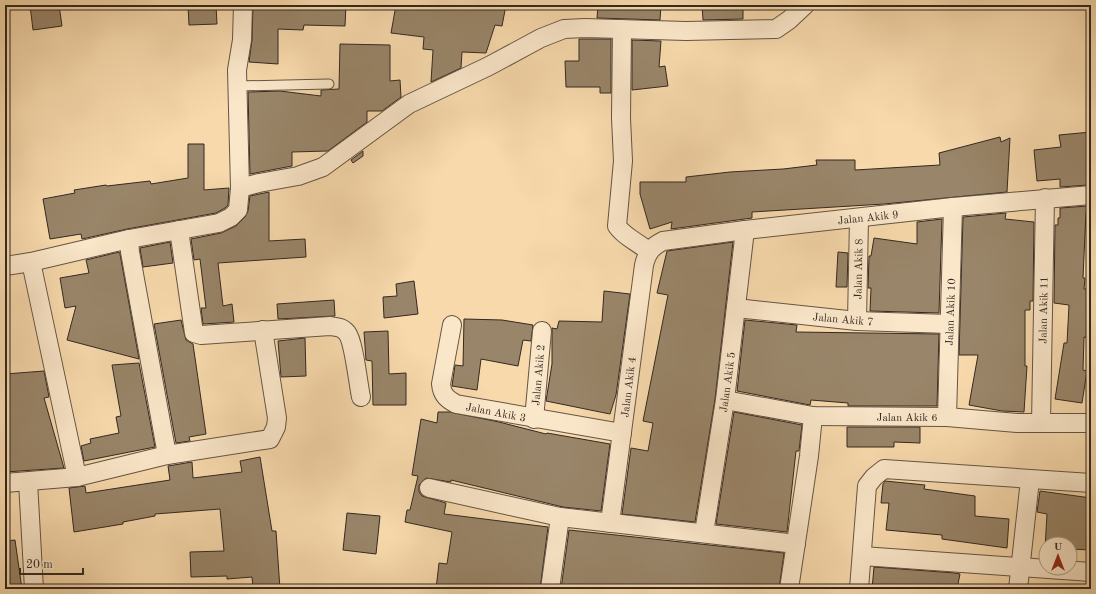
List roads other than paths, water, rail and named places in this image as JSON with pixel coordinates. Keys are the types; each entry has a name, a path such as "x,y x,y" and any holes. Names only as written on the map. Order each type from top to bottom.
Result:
{"street":[{"path":"5,266 31,262 129,239 219,223 231,217 238,210 240,188 237,86 238,58 242,40 243,5"},
{"path":"240,188 259,182 298,176 323,166 409,104 489,66 541,38 564,29 585,28 686,31 776,29 789,20 804,5"},
{"path":"622,29 622,161 617,226 621,232 639,242 649,252"},
{"name":"Jalan Akik 9","path":"649,252 663,241 745,230 953,207 1091,195"},
{"name":"Jalan Akik 11","path":"1041,423 1045,198"},
{"name":"Jalan Akik 10","path":"947,417 953,207"},
{"name":"Jalan Akik 8","path":"857,321 859,218"},
{"path":"179,230 194,333 201,335 236,334 263,330 330,326 341,328 347,333 361,397"},
{"name":"Jalan Akik 5","path":"704,533 725,400 745,230"},
{"path":"129,239 130,252 167,455"},
{"name":"Jalan Akik 4","path":"610,522 644,266 649,252"},
{"path":"31,262 77,477"},
{"name":"Jalan Akik 7","path":"736,308 857,321 949,324"},
{"name":"Jalan Akik 3","path":"452,325 441,384 442,390 448,399 456,404 534,419 622,433"},
{"path":"5,483 77,477 167,455 270,439 273,434 277,418 263,330"},
{"name":"Jalan Akik 2","path":"534,419 542,331"},
{"name":"Jalan Akik 6","path":"725,400 813,416 947,417 1017,423 1091,423"},
{"path":"789,589 809,456 813,416"},
{"path":"859,589 867,486 874,477 884,469 1091,483"},
{"path":"1018,589 1030,480"},
{"path":"28,482 34,589"},
{"path":"429,488 560,517 796,544"},
{"path":"550,589 560,517"},
{"path":"862,556 1091,572"}],"lane":[{"path":"237,86 329,84"}]}
